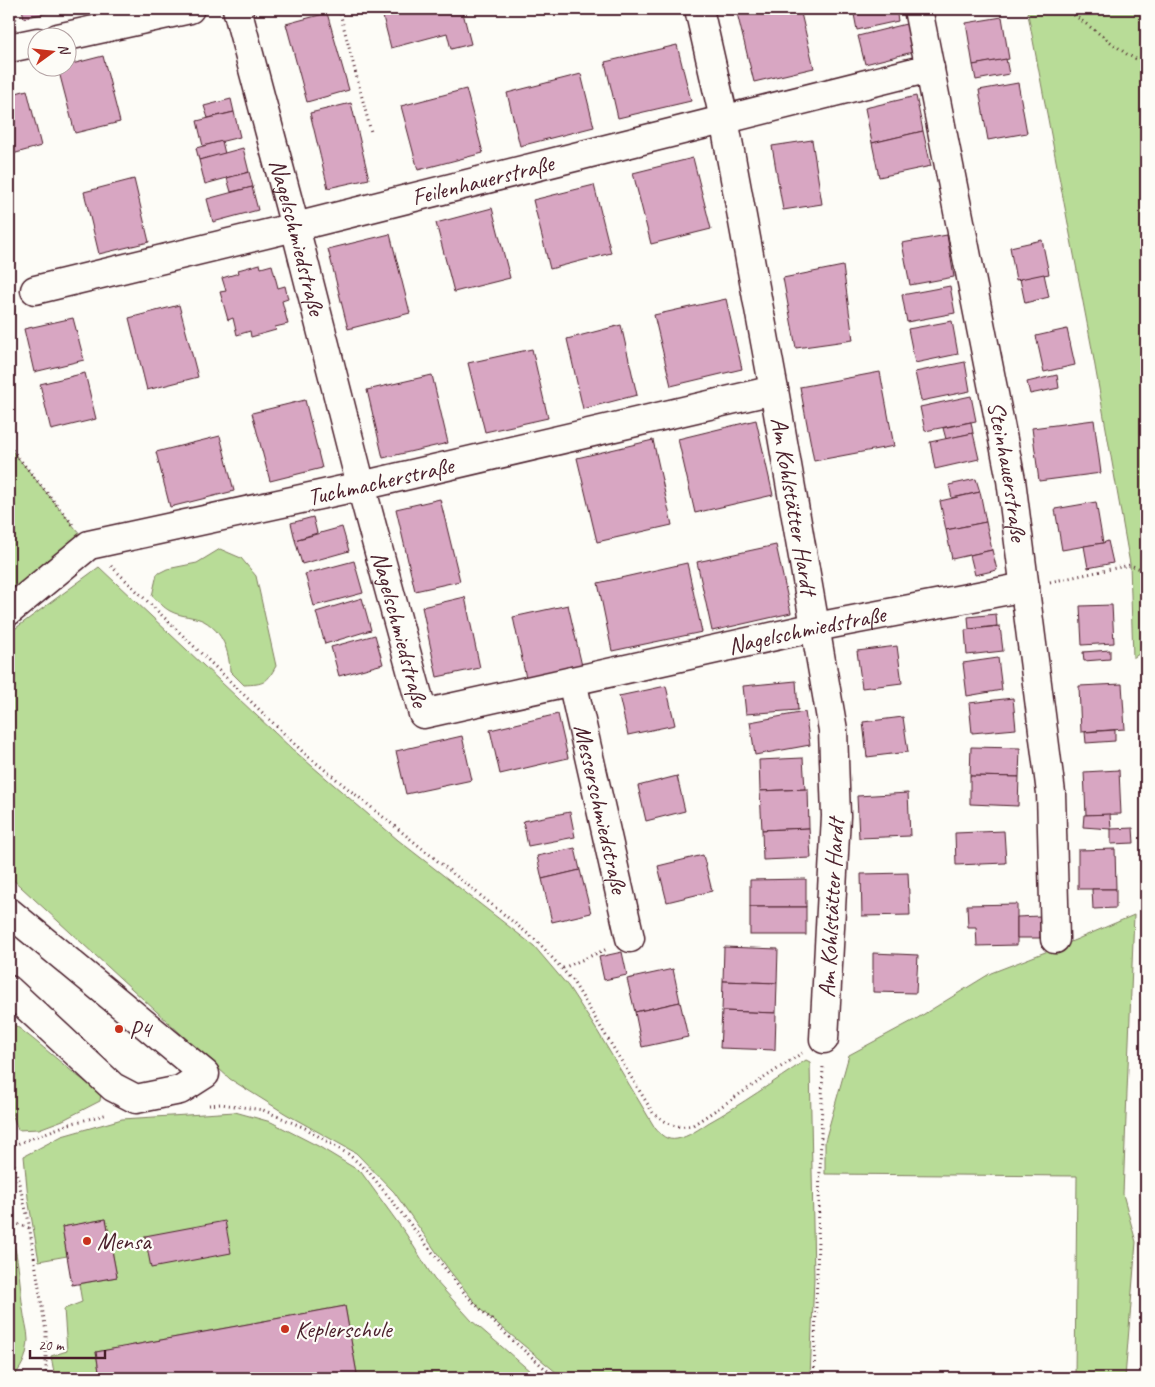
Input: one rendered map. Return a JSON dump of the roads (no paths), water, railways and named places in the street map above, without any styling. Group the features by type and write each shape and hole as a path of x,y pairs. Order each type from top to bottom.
{"street":[{"path":"78,34 190,9"},
{"name":"Nagelschmiedstraße","path":"237,9 296,228 361,486 423,714 816,627 1025,587"},
{"name":"Am Kohlstätter Hardt","path":"699,9 724,119 774,390 833,730 836,816 824,1039"},
{"name":"Steinhauerstraße","path":"918,9 1011,480 1050,793 1055,939"},
{"path":"9,48 28,44"},
{"name":"Feilenhauerstraße","path":"35,290 296,228 930,68"},
{"name":"Tuchmacherstraße","path":"9,611 89,545 361,486 774,390"},
{"name":"Messerschmiedstraße","path":"572,681 630,938"},
{"path":"9,912 205,1074 180,1090 136,1099 113,1087 9,990"}],"place":[{"name":"P4","path":"119,1029"},
{"name":"Mensa","path":"87,1241"},
{"name":"Keplerschule","path":"285,1329"}]}
